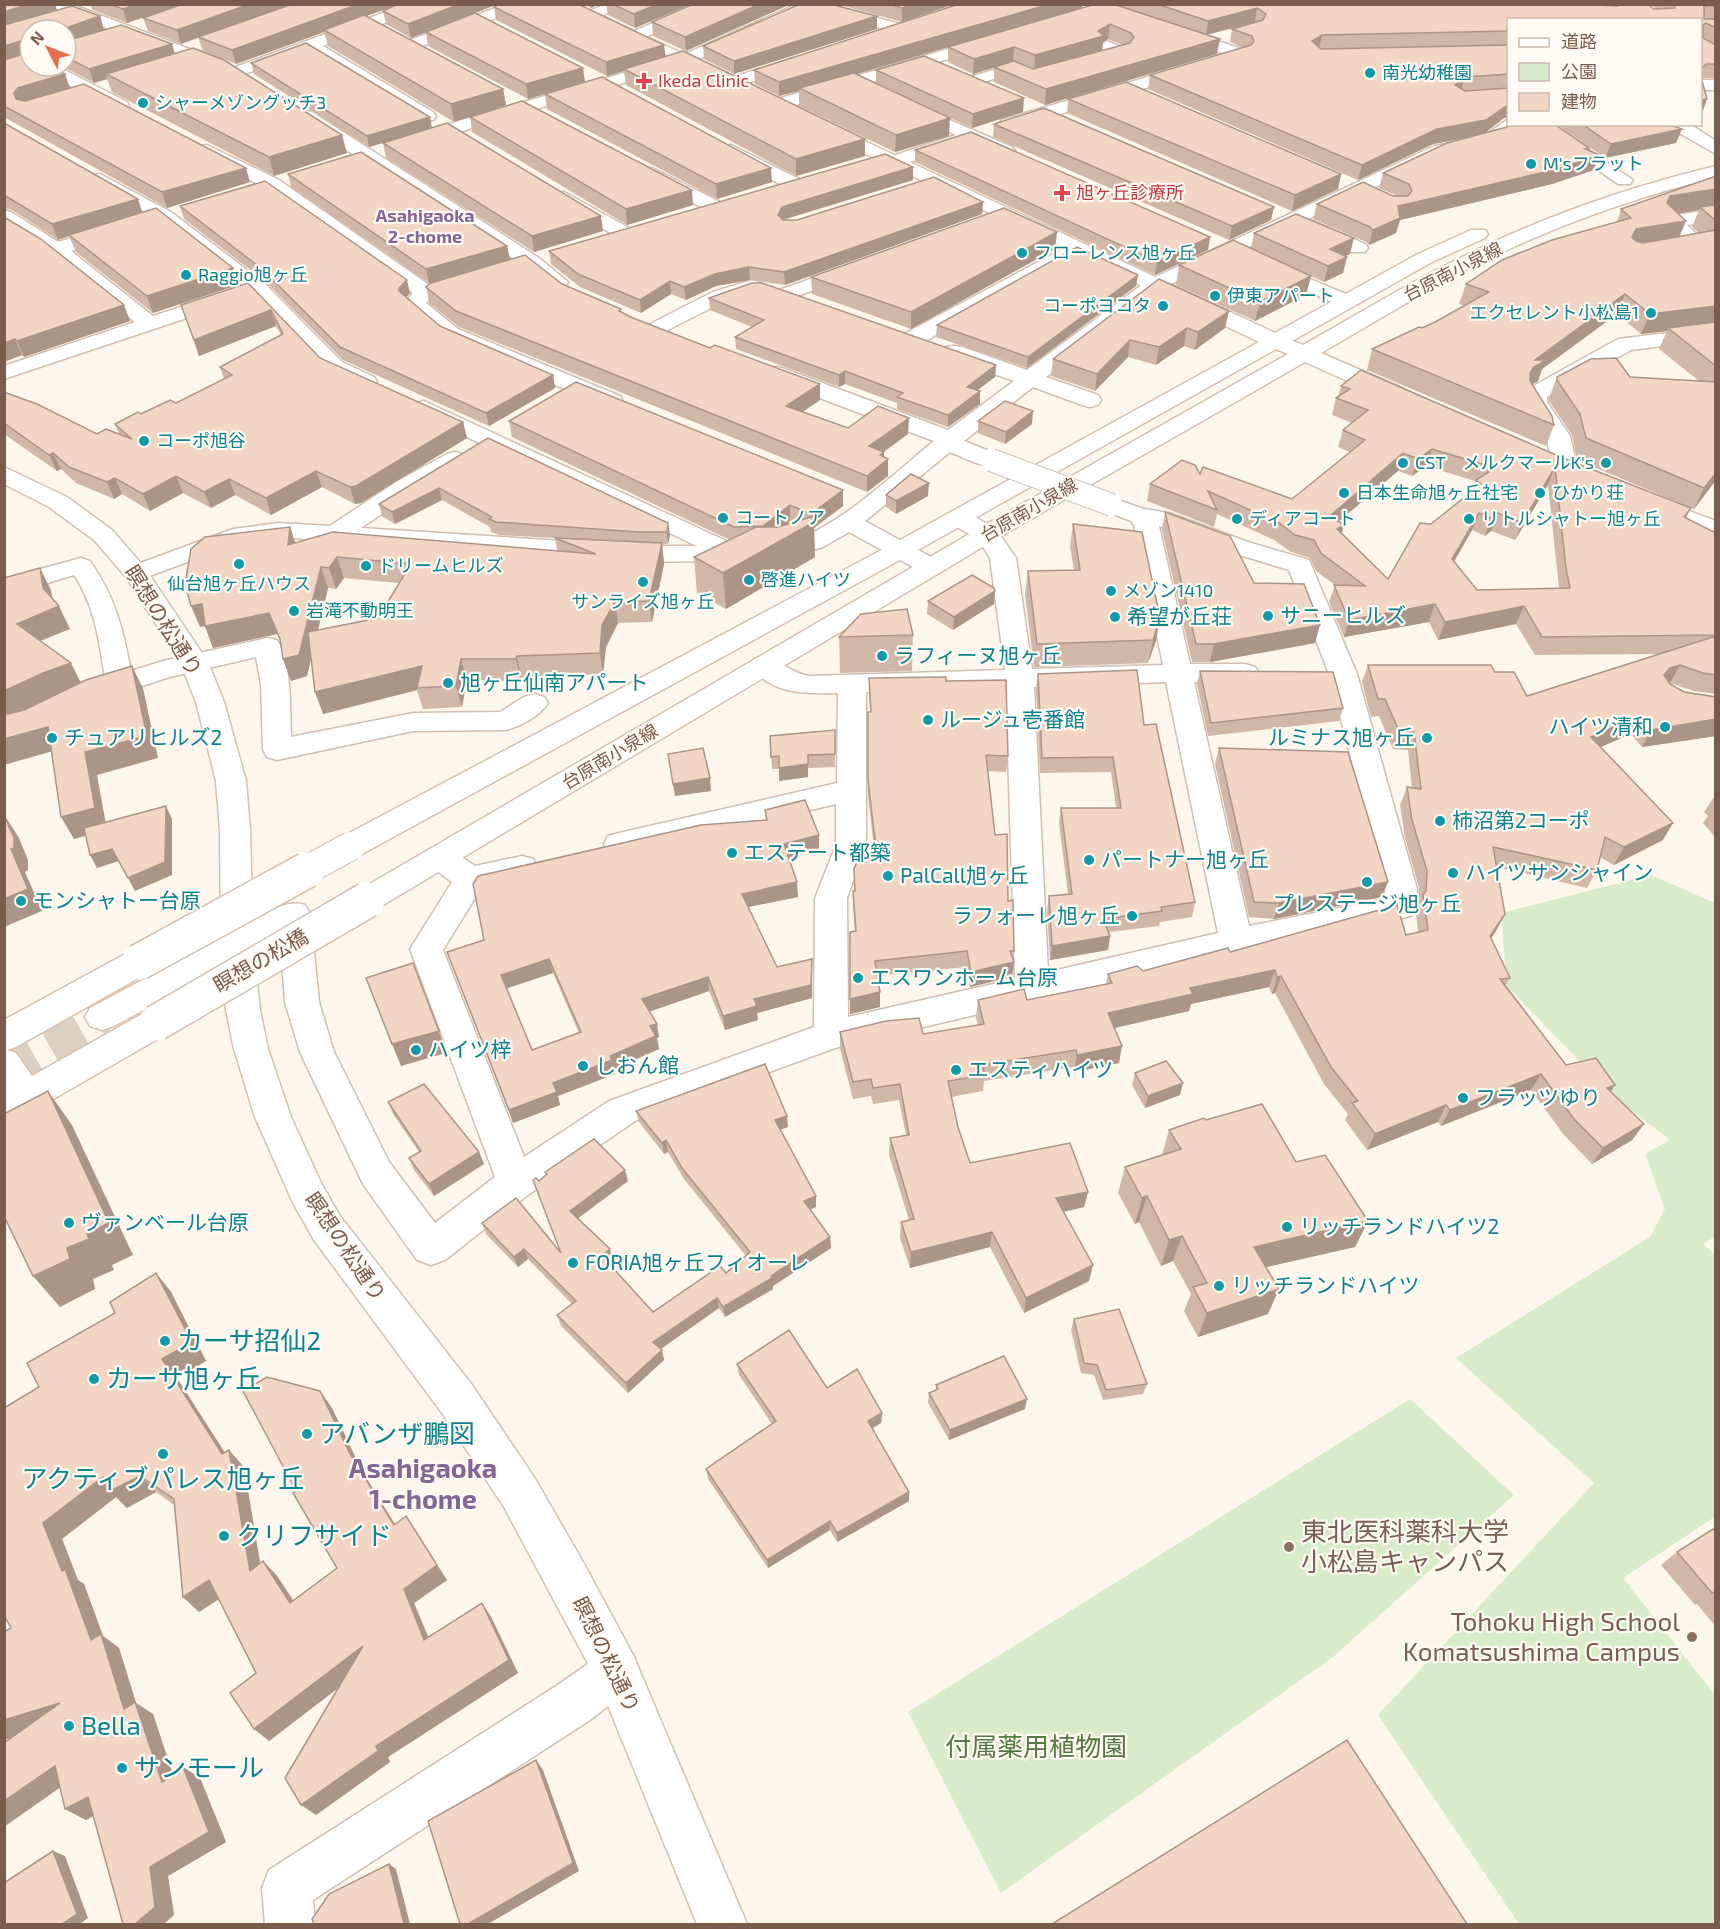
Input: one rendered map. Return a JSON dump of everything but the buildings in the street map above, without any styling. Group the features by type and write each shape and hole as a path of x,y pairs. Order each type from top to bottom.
{"street":[{"path":"76,12 101,4"},
{"path":"237,72 423,4"},
{"path":"400,40 479,20 521,4"},
{"path":"563,4 733,83 1004,215 1274,341 1411,401"},
{"path":"590,16 619,4"},
{"path":"633,37 712,4"},
{"path":"345,161 684,60 811,5 908,27 869,40"},
{"path":"864,164 891,159 1242,54 1209,41 1091,10"},
{"path":"56,11 76,12 129,31 237,72 256,84"},
{"path":"479,20 500,31"},
{"path":"108,37 152,23"},
{"path":"369,24 432,56"},
{"path":"1209,41 1231,35"},
{"path":"777,105 1003,38"},
{"path":"310,45 470,142"},
{"path":"1077,65 1122,52 1107,46"},
{"path":"733,83 812,58"},
{"path":"925,61 993,90"},
{"path":"972,81 1014,69 1033,77 1055,71"},
{"path":"584,72 625,93"},
{"path":"77,78 101,87 141,116"},
{"path":"855,82 876,92"},
{"path":"70,96 101,87"},
{"path":"1126,89 1148,98"},
{"path":"507,95 549,117"},
{"path":"897,101 1024,160"},
{"path":"1025,103 1067,121"},
{"path":"286,104 532,262 572,293"},
{"path":"136,573 233,536 278,530 640,554 779,552 814,542 849,522 859,500 949,440 1154,285 1440,150 1488,141 1509,126"},
{"path":"1542,126 1624,180"},
{"path":"1665,132 1684,128 1716,149"},
{"path":"191,142 272,184 426,292"},
{"path":"715,142 796,185"},
{"path":"1550,206 1624,180 1716,156"},
{"path":"642,168 715,207"},
{"path":"84,170 164,216 258,288 334,367 387,391"},
{"name":"台原南小泉線","path":"367,900 987,534 1457,267 1520,237 1646,191 1716,171"},
{"path":"251,190 293,177"},
{"path":"766,193 819,178"},
{"path":"1335,179 1377,197"},
{"path":"912,188 935,181"},
{"path":"552,191 624,233"},
{"path":"692,213 735,201"},
{"path":"56,249 186,209"},
{"path":"1272,209 1358,248"},
{"path":"982,223 1004,215"},
{"path":"1646,254 1698,245 1671,221 1716,215"},
{"path":"4,216 56,249 149,323"},
{"name":"台原南小泉線","path":"4,1037 351,846 959,518 1425,258 1495,226 1520,237"},
{"path":"604,240 647,227"},
{"path":"1206,240 1346,301"},
{"path":"914,338 1075,248"},
{"path":"511,268 552,255"},
{"path":"786,294 873,262"},
{"path":"489,274 426,292 414,303 452,333 568,393 632,409"},
{"path":"655,329 688,310 742,288 765,287 818,305"},
{"path":"4,373 258,288"},
{"path":"635,320 679,338"},
{"path":"892,331 1089,400"},
{"path":"1565,468 1558,436 1536,402 1536,394 1626,344 1716,333"},
{"path":"102,1017 294,913 302,1002 317,1052 376,1173 431,1248 516,1183 622,1112 831,1035 1236,941 1400,908 1401,889 1331,674 1300,566 1239,547 1160,518 1140,516 755,366"},
{"path":"408,401 502,433 720,548 740,554"},
{"path":"335,534 405,487 502,433"},
{"name":"瞑想の松通り","path":"4,474 58,502 95,529 136,573 194,662 213,711 231,781 236,829 237,944 243,1010 251,1049 273,1117 306,1192 327,1228 457,1399 519,1492 617,1671 722,1924"},
{"path":"1627,494 1716,530"},
{"path":"1140,516 1146,525 1236,941"},
{"path":"959,518 987,534 1004,558 1020,679 1032,987"},
{"path":"849,522 931,567"},
{"path":"4,588 81,566 92,581 106,610 109,687 194,662 267,646 275,684 277,750 413,722 506,721 534,704"},
{"path":"764,664 791,683 811,685 1178,673 1272,673"},
{"path":"831,1035 831,898 851,845 852,683"},
{"path":"597,849 851,790"},
{"path":"441,858 470,879"},
{"path":"516,1183 426,949 470,879 551,860"},
{"name":"瞑想の松橋","path":"16,1103 367,900"},
{"path":"4,1063 16,1103"},
{"path":"290,1924 287,1888 573,1703 617,1671"}],"green space":[{"path":"1651,875 1715,903 1716,1236 1703,1244 1716,1256 1716,1516 1623,1578 1715,1695 1715,1924 1519,1924 1378,1715 1594,1483 1456,1358 1650,1237 1665,1209 1645,1154 1670,1140 1615,1098 1507,986 1501,913"},
{"name":"付属薬用植物園","path":"1410,1399 1514,1495 1333,1657 1001,1893 908,1712"}],"tunnel":[{"path":"4,1073 102,1017"}],"place":[{"name":"南光幼稚園","path":"1370,73"},
{"name":"Ikeda Clinic","path":"644,81"},
{"name":"シャーメゾングッチ3","path":"143,103"},
{"name":"M'sフラット","path":"1531,164"},
{"name":"旭ヶ丘診療所","path":"1062,193"},
{"name":"フローレンス旭ヶ丘","path":"1022,253"},
{"name":"Raggio旭ヶ丘","path":"186,275"},
{"name":"伊東アパート","path":"1215,296"},
{"name":"コーポヨコタ","path":"1163,306"},
{"name":"エクセレント小松島1","path":"1651,313"},
{"name":"コーポ旭谷","path":"144,441"},
{"name":"CST","path":"1403,463"},
{"name":"メルクマールK's","path":"1606,463"},
{"name":"日本生命旭ヶ丘社宅","path":"1344,493"},
{"name":"ひかり荘","path":"1540,493"},
{"name":"コートノア","path":"723,518"},
{"name":"ディアコート","path":"1237,519"},
{"name":"リトルシャトー旭ヶ丘","path":"1469,519"},
{"name":"仙台旭ヶ丘ハウス","path":"239,564"},
{"name":"ドリームヒルズ","path":"366,566"},
{"name":"啓進ハイツ","path":"749,580"},
{"name":"サンライズ旭ヶ丘","path":"643,582"},
{"name":"メゾン1410","path":"1111,591"},
{"name":"岩滝不動明王","path":"294,611"},
{"name":"サニーヒルズ","path":"1268,616"},
{"name":"希望が丘荘","path":"1115,617"},
{"name":"ラフィーヌ旭ヶ丘","path":"882,656"},
{"name":"旭ヶ丘仙南アパート","path":"448,683"},
{"name":"ルージュ壱番館","path":"928,720"},
{"name":"ハイツ清和","path":"1665,727"},
{"name":"チュアリヒルズ2","path":"52,738"},
{"name":"ルミナス旭ヶ丘","path":"1427,738"},
{"name":"柿沼第2コーポ","path":"1440,821"},
{"name":"エステート都築","path":"732,853"},
{"name":"パートナー旭ヶ丘","path":"1089,860"},
{"name":"ハイツサンシャイン","path":"1453,873"},
{"name":"PalCall旭ヶ丘","path":"888,876"},
{"name":"プレステージ旭ヶ丘","path":"1367,882"},
{"name":"モンシャトー台原","path":"21,901"},
{"name":"ラフォーレ旭ヶ丘","path":"1132,916"},
{"name":"エスワンホーム台原","path":"858,978"},
{"name":"ハイツ梓","path":"416,1050"},
{"name":"しおん館","path":"583,1066"},
{"name":"エスティハイツ","path":"956,1070"},
{"name":"フラッツゆり","path":"1463,1098"},
{"name":"ヴァンベール台原","path":"69,1223"},
{"name":"リッチランドハイツ2","path":"1287,1227"},
{"name":"FORIA旭ヶ丘フィオーレ","path":"573,1263"},
{"name":"リッチランドハイツ","path":"1219,1286"},
{"name":"カーサ招仙2","path":"165,1341"},
{"name":"カーサ旭ヶ丘","path":"94,1379"},
{"name":"アバンザ鵬図","path":"307,1434"},
{"name":"アクティブパレス旭ヶ丘","path":"163,1454"},
{"name":"クリフサイド","path":"224,1536"},
{"name":"東北医科薬科大学 小松島キャンパス","path":"1289,1547"},
{"name":"Tohoku High School Komatsushima Campus","path":"1692,1637"},
{"name":"Bella","path":"69,1726"},
{"name":"サンモール","path":"122,1768"}],"district":[{"name":"Asahigaoka 2-chome","path":"425,226"},
{"name":"Asahigaoka 1-chome","path":"423,1484"}]}
